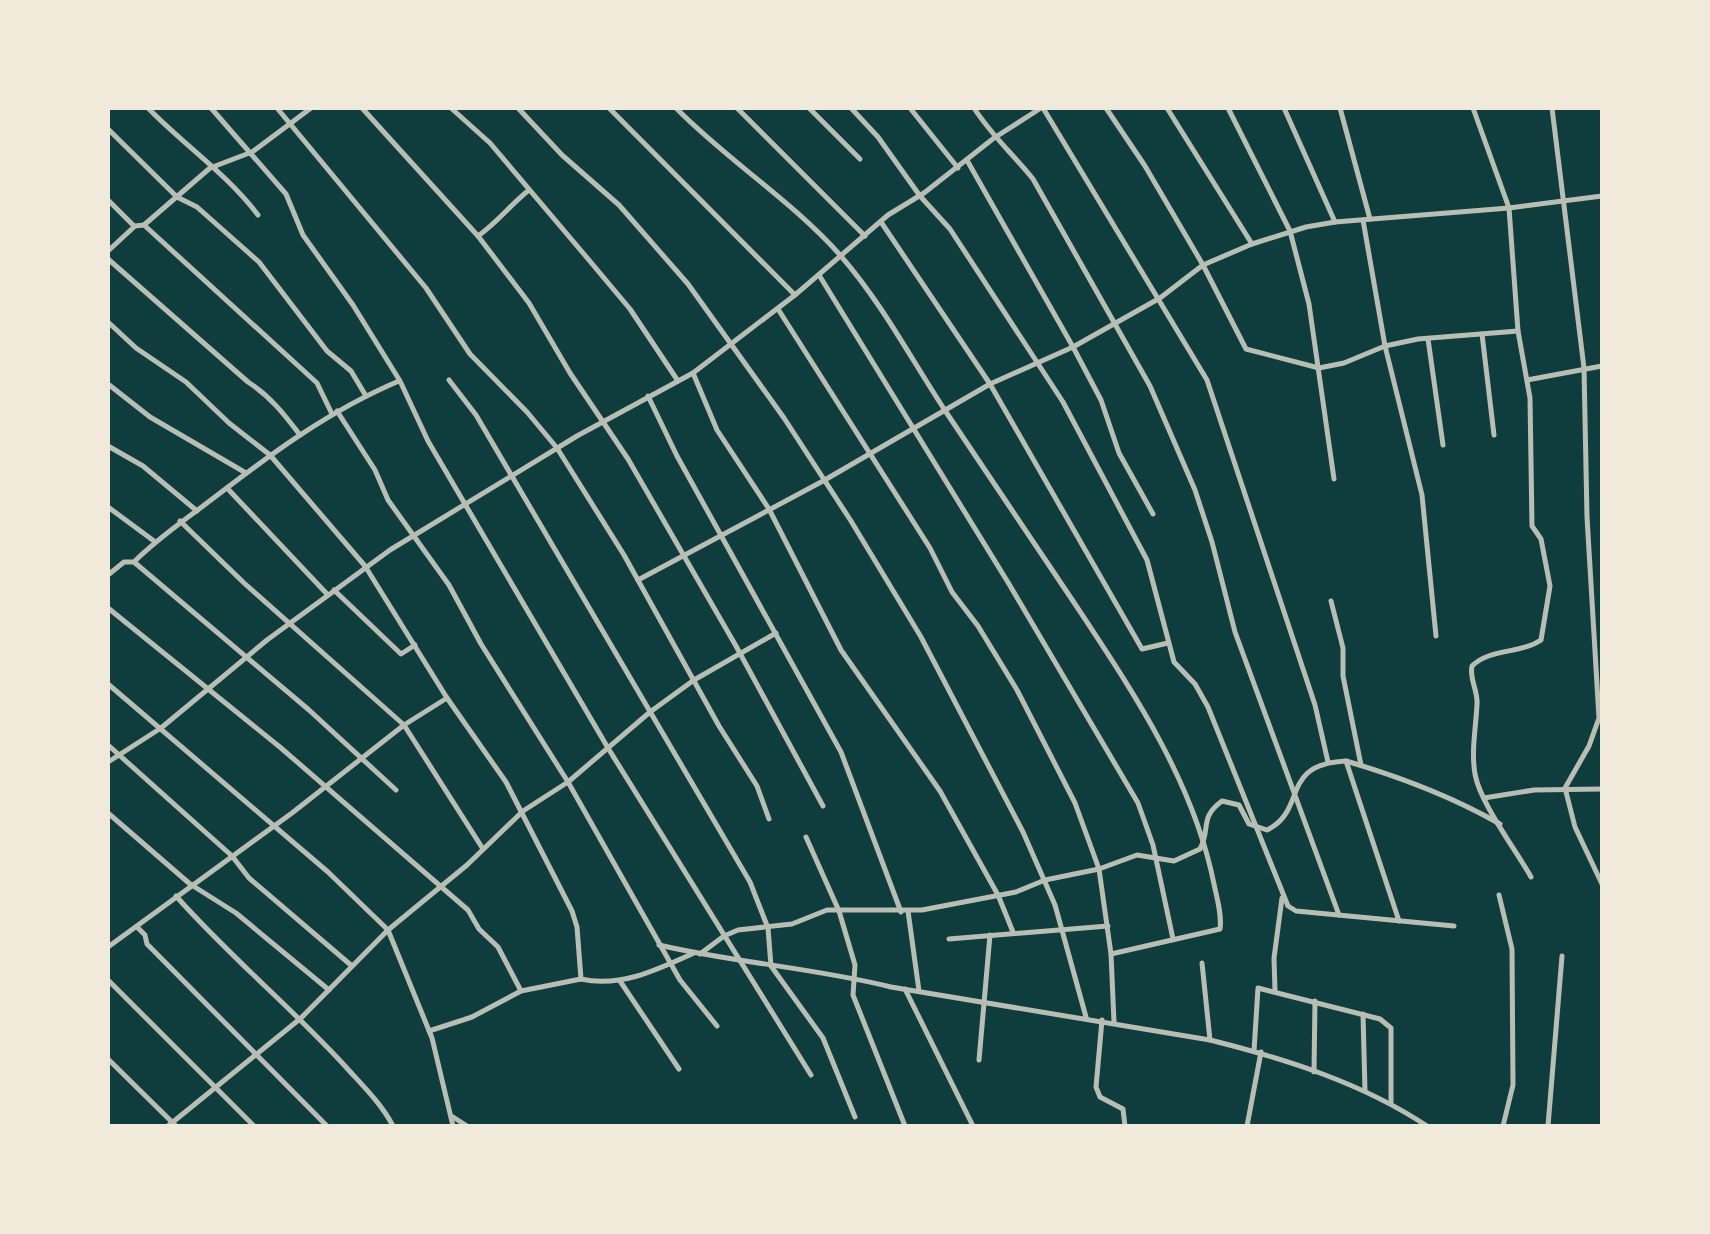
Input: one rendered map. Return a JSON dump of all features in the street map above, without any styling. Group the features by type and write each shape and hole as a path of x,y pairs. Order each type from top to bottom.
{"street":[{"path":"148,108 210,168 231,181 258,215"},
{"path":"211,108 286,194 302,235 400,381 428,441 608,748 810,1075"},
{"path":"277,108 426,288 470,354 557,448 757,786 769,819"},
{"path":"108,251 135,226 144,226 210,168 252,152 311,108"},
{"path":"362,108 478,236 529,303 628,459 823,806"},
{"path":"451,108 490,143 630,310 678,381"},
{"path":"518,108 562,156 619,205 688,284 784,418 922,637 1045,880 1086,1017"},
{"path":"609,108 795,296"},
{"path":"676,108 841,257 900,335 944,409 1140,704 1175,770 1204,842 1221,924 1215,931 1112,954"},
{"path":"737,108 865,236"},
{"path":"809,108 860,159"},
{"path":"851,108 950,228 1063,402 1136,536 1174,662 1195,684 1208,707 1282,895 1291,909 1454,926"},
{"path":"910,108 959,168"},
{"path":"974,108 994,138 1033,178 1150,386 1194,490 1235,632 1338,915"},
{"path":"108,762 160,728 207,687 366,566 557,448 693,373 795,296 881,222 968,162 994,138 1042,108 1207,380 1315,705 1328,762"},
{"path":"1106,108 1203,266 1241,345 1250,351 1319,368 1344,364 1385,346 1518,331"},
{"path":"1167,108 1252,244"},
{"path":"1228,108 1290,231 1309,304 1334,479"},
{"path":"1284,108 1336,222"},
{"path":"1340,108 1367,219 1385,346 1422,495 1436,636"},
{"path":"1473,108 1510,208 1518,331 1530,398 1532,526 1541,539 1550,586 1547,617 1538,643 1486,656 1472,666 1470,674 1478,698 1476,774 1484,798 1531,877"},
{"path":"1552,108 1584,368 1598,718 1589,746 1564,788 1575,828 1602,884"},
{"path":"108,129 177,197 198,207 259,262 327,352 351,371 366,396"},
{"path":"968,162 1102,400 1118,452 1152,514"},
{"path":"478,236 497,223 510,205 529,190"},
{"path":"638,580 823,481 990,384 1073,347 1160,298 1203,266 1252,244 1336,222 1602,196"},
{"path":"108,200 135,226"},
{"path":"881,222 990,384 1142,649 1168,642"},
{"path":"144,226 317,383 568,782 670,964 717,1026"},
{"path":"108,260 264,392 300,435"},
{"path":"819,275 1010,584 1138,803 1173,940"},
{"path":"778,309 930,548 952,592 1018,690 1075,803 1099,869 1112,954 1114,1022"},
{"path":"108,322 136,348 186,382 228,423 270,455 366,566 447,698 524,811 572,911 581,978"},
{"path":"1482,334 1494,435"},
{"path":"1428,339 1444,445"},
{"path":"1527,380 1602,366"},
{"path":"693,373 717,430 769,509 841,650 940,792 998,895 1013,932"},
{"path":"449,380 476,415 750,882 768,928 772,966 824,1038 855,1117"},
{"path":"134,562 155,541 270,455 334,412 400,381"},
{"path":"108,384 150,417 246,472"},
{"path":"648,396 677,456 841,752 904,912 919,991"},
{"path":"108,446 143,466 197,510"},
{"path":"227,488 331,592 401,654 415,645"},
{"path":"108,507 155,541"},
{"path":"180,522 404,725 484,849"},
{"path":"108,561 115,566"},
{"path":"108,575 115,566 134,562 247,656 396,790"},
{"path":"1331,601 1343,648 1343,676 1361,765"},
{"path":"108,608 207,687 468,910 498,947 521,991"},
{"path":"108,1059 172,1125 301,1018 388,930 524,811 568,782 694,680 776,633"},
{"path":"108,684 275,826 388,930 442,1069 453,1126"},
{"path":"108,947 275,826 404,725 447,698"},
{"path":"108,745 232,856 250,878 352,966"},
{"path":"1346,761 1398,921"},
{"path":"429,1030 472,1017 521,991 581,978 620,982 698,954 738,930 792,924 814,913 904,912 1016,892 1137,855 1185,858 1200,849 1205,820 1222,802 1239,805 1249,824 1268,830 1276,826 1291,805 1294,789 1307,773 1328,762 1346,761 1412,781 1501,824"},
{"path":"1484,798 1564,788 1602,789"},
{"path":"108,814 190,884 236,913 330,990"},
{"path":"806,838 839,911 855,965 853,996 905,1126"},
{"path":"1275,991 1274,958 1282,895"},
{"path":"1498,895 1512,950 1513,1085 1503,1126"},
{"path":"176,896 301,1018 378,1102 393,1126"},
{"path":"136,926 147,944 327,1126"},
{"path":"949,939 1108,926"},
{"path":"978,1060 990,935"},
{"path":"659,945 1210,1040 1258,1052 1364,1091 1428,1126"},
{"path":"1548,1126 1562,956"},
{"path":"1202,963 1210,1040"},
{"path":"108,980 254,1126"},
{"path":"620,982 679,1069"},
{"path":"1247,1126 1258,1052 1258,988 1385,1021 1391,1028 1390,1102"},
{"path":"906,989 973,1126"},
{"path":"1314,1001 1314,1072"},
{"path":"1363,1014 1364,1091"},
{"path":"1102,1020 1096,1086 1100,1096 1123,1110 1125,1126"},
{"path":"451,1116 467,1126"}]}
